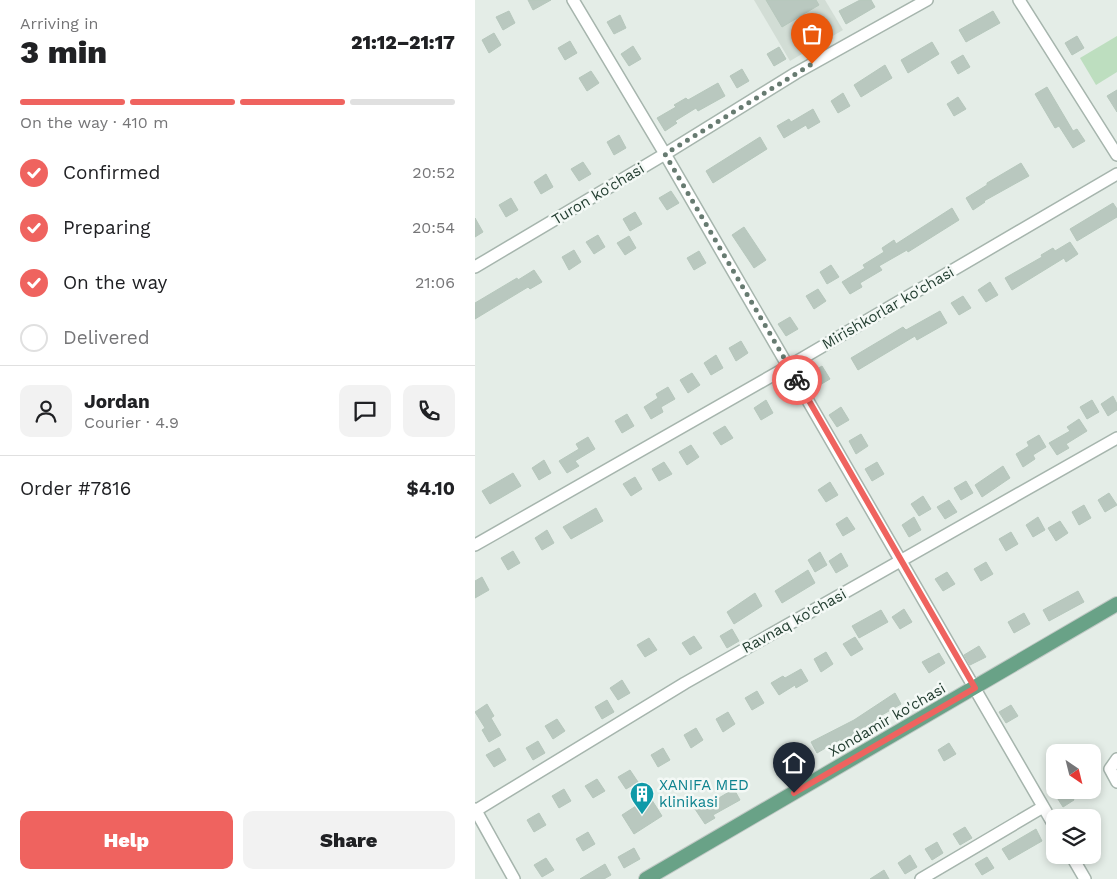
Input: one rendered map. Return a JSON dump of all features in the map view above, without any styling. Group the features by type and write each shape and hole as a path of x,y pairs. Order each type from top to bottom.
{"main road":[{"name":"Xondamir ko'chasi","path":"646,879 1117,604"}],"street":[{"path":"573,0 789,366 1046,812"},
{"name":"Turon ko'chasi","path":"475,268 796,73 927,0"},
{"path":"1019,0 1117,155"},
{"name":"Mirishkorlar ko'chasi","path":"475,545 789,366 1117,174"},
{"name":"Ravnaq ko'chasi","path":"475,810 685,683 1117,438"},
{"path":"1117,759 1110,769 1117,782"},
{"path":"921,879 1043,807"},
{"path":"475,810 514,879"},
{"path":"1076,864 1085,879"}],"shaded area":[{"path":"754,0 825,0 843,30 790,61"}],"green space":[{"path":"1117,36 1117,72 1096,85 1080,58"}],"building":[{"path":"528,0 551,0 533,10"},
{"path":"766,0 816,0 819,5 782,27"},
{"path":"860,0 871,0 875,7 846,24 839,11"},
{"path":"509,11 515,23 503,30 496,17"},
{"path":"993,11 1000,23 966,42 959,30"},
{"path":"620,15 626,28 614,34 607,22"},
{"path":"494,33 501,45 489,53 482,40"},
{"path":"1077,36 1084,48 1072,55 1065,43"},
{"path":"570,41 577,53 565,60 558,48"},
{"path":"932,42 939,54 908,73 901,60"},
{"path":"633,46 641,59 629,66 621,54"},
{"path":"779,47 786,59 774,66 767,54"},
{"path":"963,55 970,67 958,74 951,62"},
{"path":"885,65 892,78 861,97 854,85"},
{"path":"742,69 749,81 737,88 730,76"},
{"path":"591,71 599,83 587,91 579,78"},
{"path":"718,83 725,96 698,111 696,108 675,121 677,123 665,131 657,118 676,107 674,105 686,98 688,100"},
{"path":"1047,87 1073,131 1077,129 1085,141 1073,148 1059,126 1055,128 1035,94"},
{"path":"1117,90 1117,112 1107,96"},
{"path":"843,93 850,106 838,113 831,101"},
{"path":"958,97 966,109 954,116 947,104"},
{"path":"813,109 820,122 808,129 806,125 784,138 777,126 789,119 791,122"},
{"path":"619,135 626,148 614,155 607,142"},
{"path":"760,137 767,149 713,183 706,171"},
{"path":"583,162 591,174 579,181 571,169"},
{"path":"1021,163 1029,176 984,201 973,210 966,198"},
{"path":"546,174 553,187 541,194 534,182"},
{"path":"671,191 679,203 667,210 659,198"},
{"path":"511,198 518,210 506,217 499,205"},
{"path":"1113,203 1117,209 1117,217 1077,241 1070,229"},
{"path":"952,208 959,220 908,252 907,250 879,266 882,270 860,283 862,287 850,294 842,282 865,268 863,265 884,252 882,248 894,240 896,244"},
{"path":"635,212 642,224 630,231 623,219"},
{"path":"475,218 483,232 475,237"},
{"path":"744,227 766,260 754,268 732,235"},
{"path":"598,235 605,247 594,254 586,242"},
{"path":"629,236 636,248 625,255 617,243"},
{"path":"1070,242 1078,254 1066,262 1064,258 1012,290 1005,278 1042,257 1041,255 1053,248 1055,251"},
{"path":"574,250 581,262 569,270 562,257"},
{"path":"699,251 706,263 694,270 687,258"},
{"path":"831,265 839,277 827,284 820,272"},
{"path":"534,270 542,282 530,289 528,287 475,319 475,303"},
{"path":"990,282 998,295 986,302 978,290"},
{"path":"818,289 826,301 814,309 806,296"},
{"path":"963,296 971,308 959,315 951,303"},
{"path":"940,311 947,323 917,340 915,336 858,370 851,358 903,327 906,330"},
{"path":"790,317 798,329 786,336 778,324"},
{"path":"741,341 748,353 736,361 729,348"},
{"path":"716,355 723,368 711,375 704,363"},
{"path":"822,366 830,379 818,386 810,373"},
{"path":"692,373 700,385 688,393 680,380"},
{"path":"668,387 675,399 661,407 663,412 651,419 644,407 658,398 656,394"},
{"path":"1113,396 1117,404 1117,410 1108,416 1101,404"},
{"path":"766,400 773,413 761,420 754,408"},
{"path":"1092,400 1099,412 1087,419 1080,407"},
{"path":"841,407 849,420 837,427 829,415"},
{"path":"627,414 634,426 622,433 615,421"},
{"path":"1079,419 1087,431 1066,444 1069,448 1057,455 1049,443 1070,431 1067,427"},
{"path":"725,426 733,438 721,445 713,433"},
{"path":"861,434 868,446 856,454 849,441"},
{"path":"1039,435 1046,447 1033,455 1035,459 1023,467 1016,454 1029,446 1027,442"},
{"path":"588,437 595,449 575,461 579,466 567,473 559,461 579,449 576,444"},
{"path":"691,445 699,457 687,465 679,452"},
{"path":"544,460 551,473 539,480 532,468"},
{"path":"664,462 672,474 659,481 652,469"},
{"path":"877,462 884,474 872,481 865,469"},
{"path":"1003,466 1010,478 982,497 975,485"},
{"path":"513,473 521,486 490,504 482,491"},
{"path":"635,477 642,489 631,496 623,484"},
{"path":"966,481 973,493 961,500 954,488"},
{"path":"830,482 838,495 826,502 818,490"},
{"path":"1109,493 1117,505 1105,512 1098,500"},
{"path":"923,496 931,509 919,516 911,504"},
{"path":"949,500 957,512 945,519 937,507"},
{"path":"1084,505 1091,518 1079,525 1072,512"},
{"path":"596,508 603,521 571,539 563,527"},
{"path":"847,517 855,529 843,536 836,524"},
{"path":"914,517 921,530 909,537 902,525"},
{"path":"1038,517 1045,530 1033,537 1026,525"},
{"path":"1060,521 1068,533 1056,541 1048,528"},
{"path":"547,530 554,543 542,550 535,538"},
{"path":"1011,532 1018,544 1006,551 999,539"},
{"path":"513,551 520,563 508,570 501,558"},
{"path":"820,552 827,565 815,572 808,560"},
{"path":"841,553 848,566 836,573 829,561"},
{"path":"986,562 993,574 981,581 974,569"},
{"path":"808,570 815,583 782,603 775,591"},
{"path":"947,572 955,584 943,591 935,579"},
{"path":"482,577 489,590 475,598 475,581"},
{"path":"1078,591 1084,602 1049,621 1043,610"},
{"path":"755,593 762,606 734,624 727,612"},
{"path":"904,609 912,622 900,629 892,617"},
{"path":"881,610 888,622 859,638 852,626"},
{"path":"1024,613 1030,624 1014,633 1008,622"},
{"path":"732,629 739,641 727,648 720,636"},
{"path":"694,636 702,648 690,655 682,643"},
{"path":"855,637 863,649 851,656 843,644"},
{"path":"649,638 657,650 645,657 637,645"},
{"path":"979,646 986,657 970,665 964,655"},
{"path":"826,652 833,664 821,672 814,659"},
{"path":"939,653 945,663 929,673 922,662"},
{"path":"801,669 808,681 796,688 795,685 779,695 771,683"},
{"path":"622,680 630,693 618,700 610,688"},
{"path":"757,691 764,703 752,710 745,698"},
{"path":"895,693 901,704 875,719 858,732 841,741 841,739 817,753 811,742 854,720"},
{"path":"607,700 614,712 602,719 595,707"},
{"path":"487,704 494,716 491,718 501,735 489,742 482,730 485,728 475,712"},
{"path":"1011,705 1018,716 1006,723 999,712"},
{"path":"728,712 735,724 723,732 716,719"},
{"path":"557,719 565,731 553,739 545,726"},
{"path":"696,728 703,740 691,748 684,735"},
{"path":"538,741 545,753 533,760 526,748"},
{"path":"949,743 956,754 944,761 938,750"},
{"path":"499,748 506,760 494,767 486,755"},
{"path":"663,748 670,760 658,767 651,755"},
{"path":"630,770 638,782 626,789 618,777"},
{"path":"597,779 605,791 593,798 585,786"},
{"path":"564,789 571,801 559,808 552,796"},
{"path":"734,789 740,800 713,815 715,818 705,824 695,809 705,802 707,805"},
{"name":"XANIFA MED klinikasi","path":"650,797 662,816 634,834 622,815"},
{"path":"1058,799 1073,799 1074,800 1063,807"},
{"path":"539,813 546,825 534,832 527,820"},
{"path":"965,827 972,838 960,845 953,834"},
{"path":"1036,829 1042,841 1009,860 1002,849"},
{"path":"588,832 595,844 583,851 576,839"},
{"path":"937,842 943,853 932,860 925,849"},
{"path":"634,848 640,859 624,868 618,857"},
{"path":"910,855 917,867 905,874 898,863"},
{"path":"987,857 994,868 982,875 975,864"},
{"path":"546,858 554,870 542,877 534,865"},
{"path":"605,864 611,875 604,879 580,879"},
{"path":"884,870 889,879 870,879"}],"way so far":[{"path":"797,380 665,154 812,64"}],"place":[{"name":"XANIFA MED klinikasi","path":"642,815"}],"route":[{"path":"794,793 975,688 797,380"}]}
